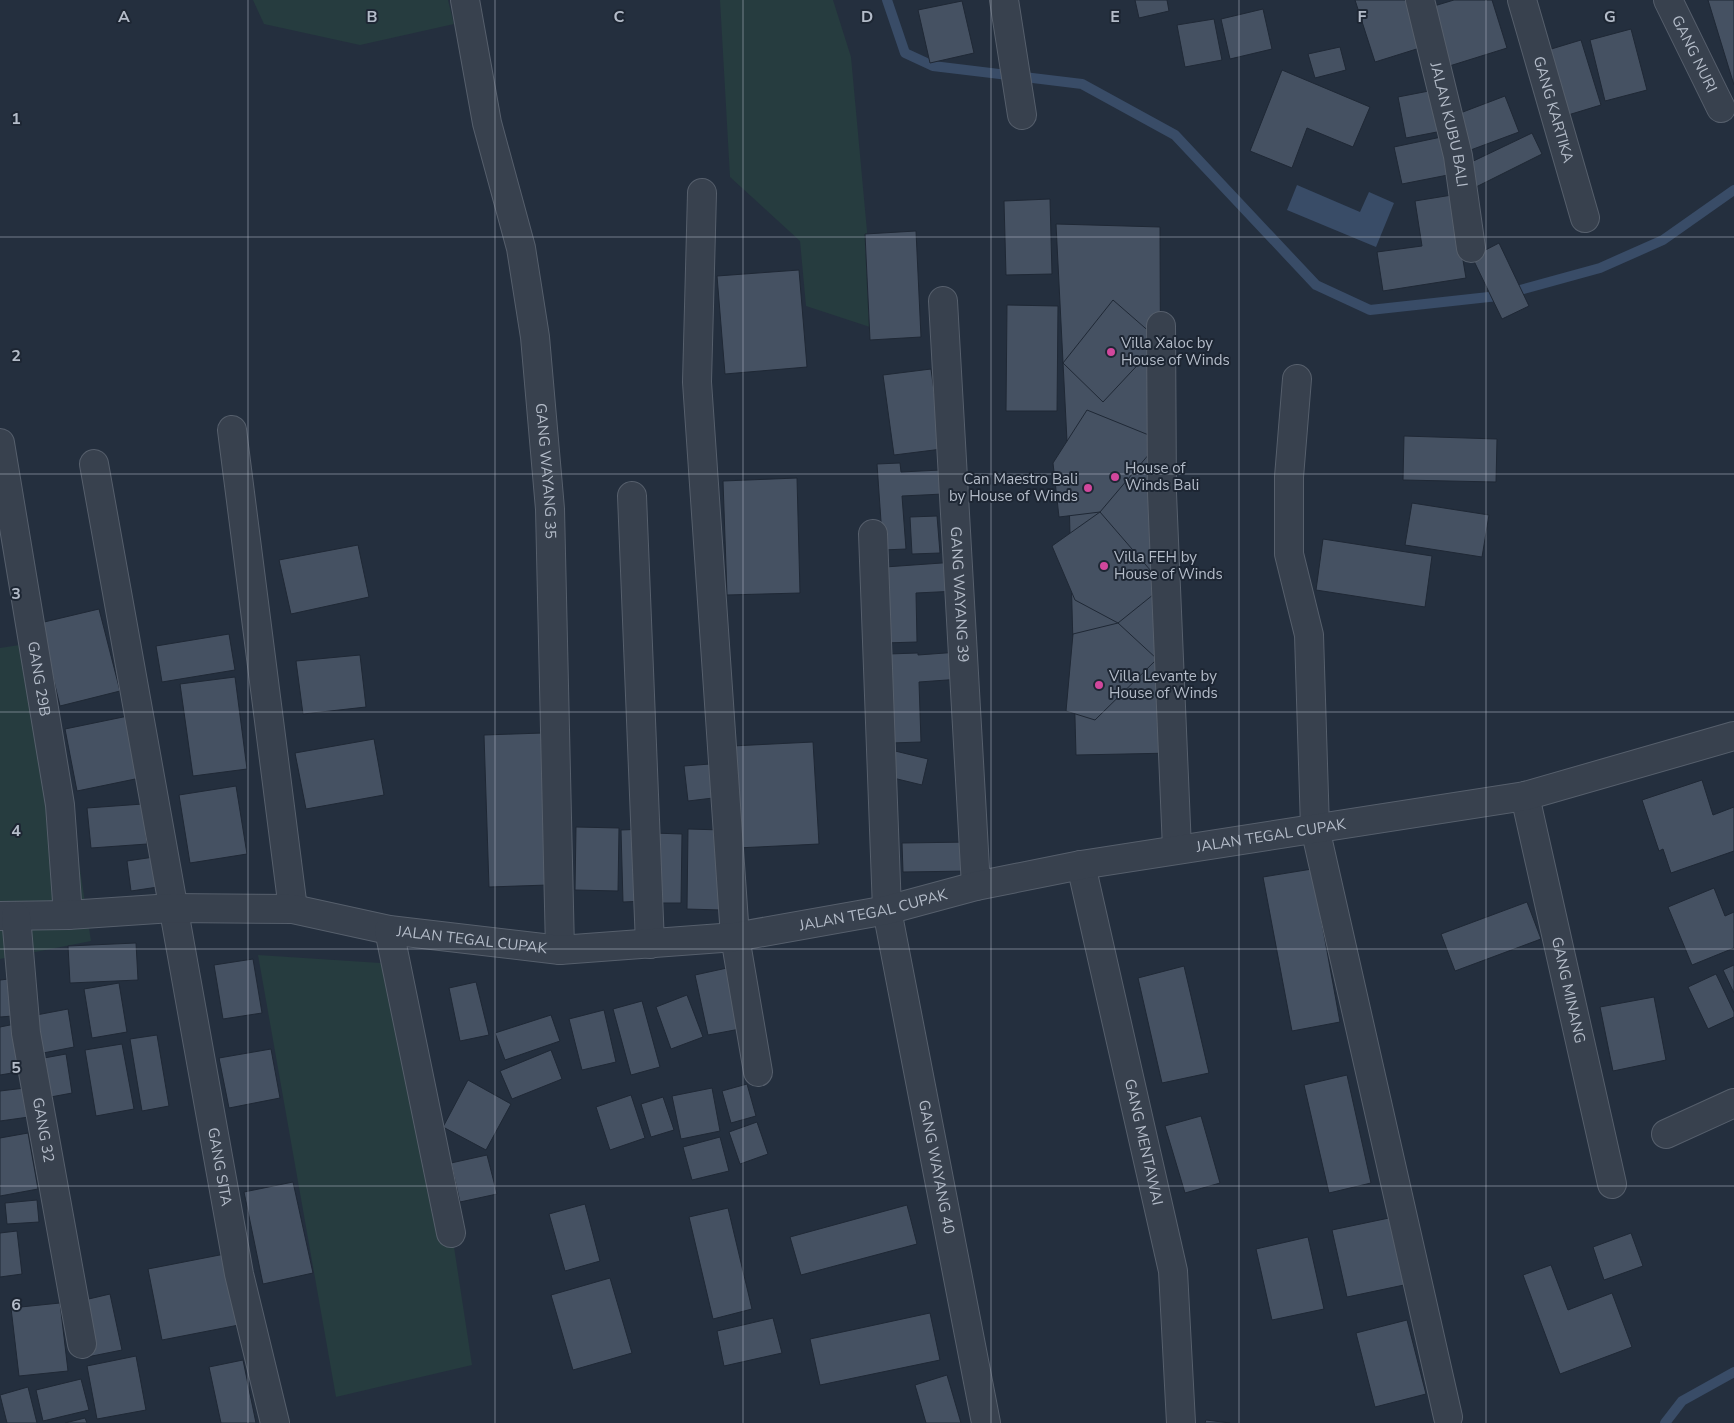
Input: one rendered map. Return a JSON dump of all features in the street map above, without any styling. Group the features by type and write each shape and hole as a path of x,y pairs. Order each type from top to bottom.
{"street":[{"name":"GANG WAYANG 35","path":"465,0 487,123 520,248 535,337 550,509 560,950"},
{"path":"1004,0 1022,115"},
{"name":"JALAN KUBU BALI","path":"1420,0 1458,156 1472,248"},
{"name":"GANG KARTIKA","path":"1522,0 1585,218"},
{"name":"GANG NURI","path":"1668,0 1721,108"},
{"path":"702,193 697,382 735,937 758,1072"},
{"name":"GANG WAYANG 39","path":"943,301 976,886"},
{"path":"1161,326 1162,493 1177,849"},
{"path":"1297,379 1289,477 1289,554 1310,635 1315,828 1448,1417"},
{"path":"232,430 293,909"},
{"name":"GANG 29B","path":"0,443 60,806 68,915"},
{"name":"GANG SITA","path":"94,464 239,1274 275,1423"},
{"path":"632,496 650,944"},
{"name":"GANG WAYANG 40","path":"873,534 887,910 986,1423"},
{"name":"JALAN TEGAL CUPAK","path":"8,916 68,915 172,908 293,909 389,930 560,950 735,937 887,910 976,886 1081,865 1525,796 1734,736"},
{"name":"GANG MINANG","path":"1525,796 1612,1184"},
{"name":"GANG MENTAWAI","path":"1081,865 1173,1271 1181,1423"},
{"name":"GANG 32","path":"8,916 26,1032 82,1344"},
{"path":"389,930 451,1233"},
{"path":"1666,1134 1734,1102"}],"green space":[{"path":"253,0 448,0 454,24 360,45 264,24"},
{"path":"720,0 833,0 851,57 876,329 806,306 800,241 730,177"},
{"path":"45,641 91,941 0,959 0,648"},
{"path":"258,955 411,965 472,1365 336,1397"}],"water":[{"path":"1297,185 1360,212 1369,192 1394,203 1376,247 1287,210"}],"building":[{"path":"1135,0 1167,0 1169,11 1139,18"},
{"path":"1355,0 1408,0 1423,47 1375,62"},
{"path":"1454,0 1492,0 1507,48 1443,68 1424,9"},
{"path":"1708,0 1734,0 1734,85"},
{"path":"962,1 974,53 930,63 918,10"},
{"path":"1263,9 1272,49 1230,59 1221,19"},
{"path":"1214,19 1222,60 1185,67 1177,25"},
{"path":"1631,29 1647,90 1605,101 1590,40"},
{"path":"1581,40 1601,105 1568,115 1548,50"},
{"path":"1340,47 1346,70 1315,78 1308,54"},
{"path":"1282,70 1370,107 1353,147 1307,128 1292,168 1250,151"},
{"path":"1434,90 1442,131 1406,138 1398,97"},
{"path":"1505,96 1519,132 1468,151 1455,115"},
{"path":"1532,133 1542,154 1474,188 1463,166"},
{"path":"1446,136 1453,174 1402,184 1394,147"},
{"path":"1452,195 1466,278 1383,291 1377,252 1422,246 1415,201"},
{"path":"1050,199 1052,274 1006,275 1004,201"},
{"name":"House of Winds Bali","path":"1056,224 1160,227 1161,492 1173,753 1076,755 1068,461"},
{"path":"916,231 921,337 870,340 865,234"},
{"path":"1499,243 1529,306 1502,319 1472,257"},
{"path":"799,270 807,367 725,374 717,276"},
{"name":"Villa Xaloc by House of Winds","path":"1113,300 1160,341 1103,402 1063,363"},
{"path":"1007,305 1058,306 1057,411 1006,411"},
{"path":"931,369 942,449 894,455 883,375"},
{"name":"Can Maestro Bali by House of Winds","path":"1087,410 1161,440 1100,512 1059,517 1053,463"},
{"path":"1404,436 1497,439 1496,482 1403,480"},
{"path":"900,463 901,472 941,470 943,494 902,496 906,549 883,550 877,464"},
{"path":"797,478 800,593 727,595 723,481"},
{"path":"1412,503 1489,515 1482,557 1405,545"},
{"name":"Villa FEH by House of Winds","path":"1100,512 1164,586 1118,623 1075,600 1052,546"},
{"path":"937,516 940,553 912,554 910,517"},
{"path":"1323,539 1432,556 1425,607 1316,590"},
{"path":"358,545 369,597 291,614 279,560"},
{"path":"956,562 958,591 916,593 917,642 884,643 885,567"},
{"path":"99,609 120,691 60,706 40,623"},
{"name":"Villa Levante by House of Winds","path":"1118,623 1157,659 1095,720 1066,711 1073,634"},
{"path":"229,634 235,670 162,682 156,646"},
{"path":"959,652 961,679 919,682 921,742 891,743 888,654 918,653 918,655"},
{"path":"360,655 366,707 303,714 296,661"},
{"path":"235,677 247,769 193,776 180,684"},
{"path":"128,716 140,778 77,791 65,729"},
{"path":"543,733 548,885 489,887 484,735"},
{"path":"374,739 384,795 306,809 295,753"},
{"path":"813,742 819,844 737,848 732,746"},
{"path":"891,750 928,759 922,785 885,776"},
{"path":"710,764 713,798 688,801 684,766"},
{"path":"1702,780 1713,815 1734,807 1734,851 1671,873 1663,849 1659,851 1642,800"},
{"path":"236,786 247,854 190,863 179,795"},
{"path":"143,804 147,844 91,848 87,808"},
{"path":"576,827 619,828 618,891 575,890"},
{"path":"645,829 647,901 623,902 621,830"},
{"path":"688,829 722,830 721,910 687,909"},
{"path":"653,833 682,834 681,903 652,903"},
{"path":"971,842 971,871 903,872 902,843"},
{"path":"154,857 158,887 131,891 127,861"},
{"path":"1312,869 1340,1022 1292,1031 1263,877"},
{"path":"1714,888 1725,916 1734,912 1734,948 1692,965 1668,907"},
{"path":"1527,902 1541,939 1455,971 1441,934"},
{"path":"136,943 138,980 70,983 68,946"},
{"path":"253,959 262,1013 223,1019 214,965"},
{"path":"1734,965 1734,993 1723,970"},
{"path":"1184,966 1209,1073 1162,1083 1138,978"},
{"path":"727,968 740,1029 708,1035 695,975"},
{"path":"1716,974 1734,1012 1734,1017 1708,1029 1688,987"},
{"path":"9,979 13,1016 0,1017 0,980"},
{"path":"476,982 489,1035 460,1041 449,988"},
{"path":"119,983 127,1032 92,1038 84,989"},
{"path":"687,995 703,1037 671,1049 656,1007"},
{"path":"1654,997 1666,1060 1613,1071 1600,1007"},
{"path":"642,1001 660,1067 631,1075 613,1009"},
{"path":"68,1009 74,1047 38,1054 31,1016"},
{"path":"604,1010 616,1062 582,1070 569,1019"},
{"path":"551,1015 560,1041 505,1060 495,1033"},
{"path":"15,1024 24,1071 0,1075 0,1027"},
{"path":"157,1035 169,1106 142,1111 130,1039"},
{"path":"122,1044 134,1109 96,1116 85,1050"},
{"path":"271,1049 280,1098 229,1108 219,1058"},
{"path":"551,1050 562,1079 512,1099 500,1071"},
{"path":"66,1054 72,1093 40,1099 33,1060"},
{"path":"1347,1075 1371,1183 1329,1193 1304,1085"},
{"path":"468,1080 511,1104 486,1150 443,1127"},
{"path":"747,1084 756,1116 731,1123 722,1091"},
{"path":"25,1088 29,1117 0,1121 0,1091"},
{"path":"712,1088 720,1131 681,1139 672,1096"},
{"path":"631,1095 645,1138 610,1150 596,1107"},
{"path":"663,1097 674,1130 651,1137 641,1104"},
{"path":"1201,1116 1220,1183 1185,1193 1165,1126"},
{"path":"757,1122 768,1154 740,1164 729,1132"},
{"path":"28,1133 38,1189 0,1196 0,1138"},
{"path":"720,1137 729,1171 692,1180 683,1147"},
{"path":"487,1155 497,1194 460,1202 451,1163"},
{"path":"293,1182 313,1273 263,1284 244,1192"},
{"path":"37,1200 39,1222 7,1224 5,1203"},
{"path":"585,1204 600,1261 565,1271 549,1214"},
{"path":"907,1205 917,1244 801,1275 790,1237"},
{"path":"728,1208 752,1309 713,1319 689,1217"},
{"path":"1389,1218 1404,1285 1347,1297 1332,1230"},
{"path":"17,1231 22,1274 0,1277 0,1233"},
{"path":"1631,1233 1643,1266 1604,1280 1593,1247"},
{"path":"1308,1237 1324,1309 1272,1320 1256,1249"},
{"path":"230,1253 244,1324 162,1340 148,1269"},
{"path":"1551,1265 1568,1310 1612,1293 1632,1347 1560,1374 1523,1275"},
{"path":"610,1278 632,1353 573,1370 551,1295"},
{"path":"110,1294 122,1350 87,1357 76,1302"},
{"path":"60,1303 68,1371 19,1376 11,1308"},
{"path":"930,1313 940,1360 820,1385 810,1339"},
{"path":"773,1318 782,1353 724,1366 717,1331"},
{"path":"1407,1320 1426,1394 1375,1407 1356,1333"},
{"path":"136,1356 146,1410 97,1419 87,1366"},
{"path":"243,1360 256,1423 221,1423 209,1367"},
{"path":"947,1375 961,1423 926,1423 915,1385"},
{"path":"81,1379 89,1410 43,1421 36,1390"},
{"path":"28,1387 37,1423 7,1423 0,1395"},
{"path":"85,1418 87,1423 65,1423"},
{"path":"1206,1420 1230,1423 1205,1423"}],"waterway":[{"path":"887,0 905,53 933,66 1082,84 1175,135 1316,285 1370,310 1498,296 1600,268 1663,240 1734,190"},
{"path":"1665,1423 1682,1401 1734,1372"}],"place":[{"name":"Villa Xaloc by House of Winds","path":"1111,352"},
{"name":"House of Winds Bali","path":"1115,477"},
{"name":"Can Maestro Bali by House of Winds","path":"1088,488"},
{"name":"Villa FEH by House of Winds","path":"1104,566"},
{"name":"Villa Levante by House of Winds","path":"1099,685"}]}
